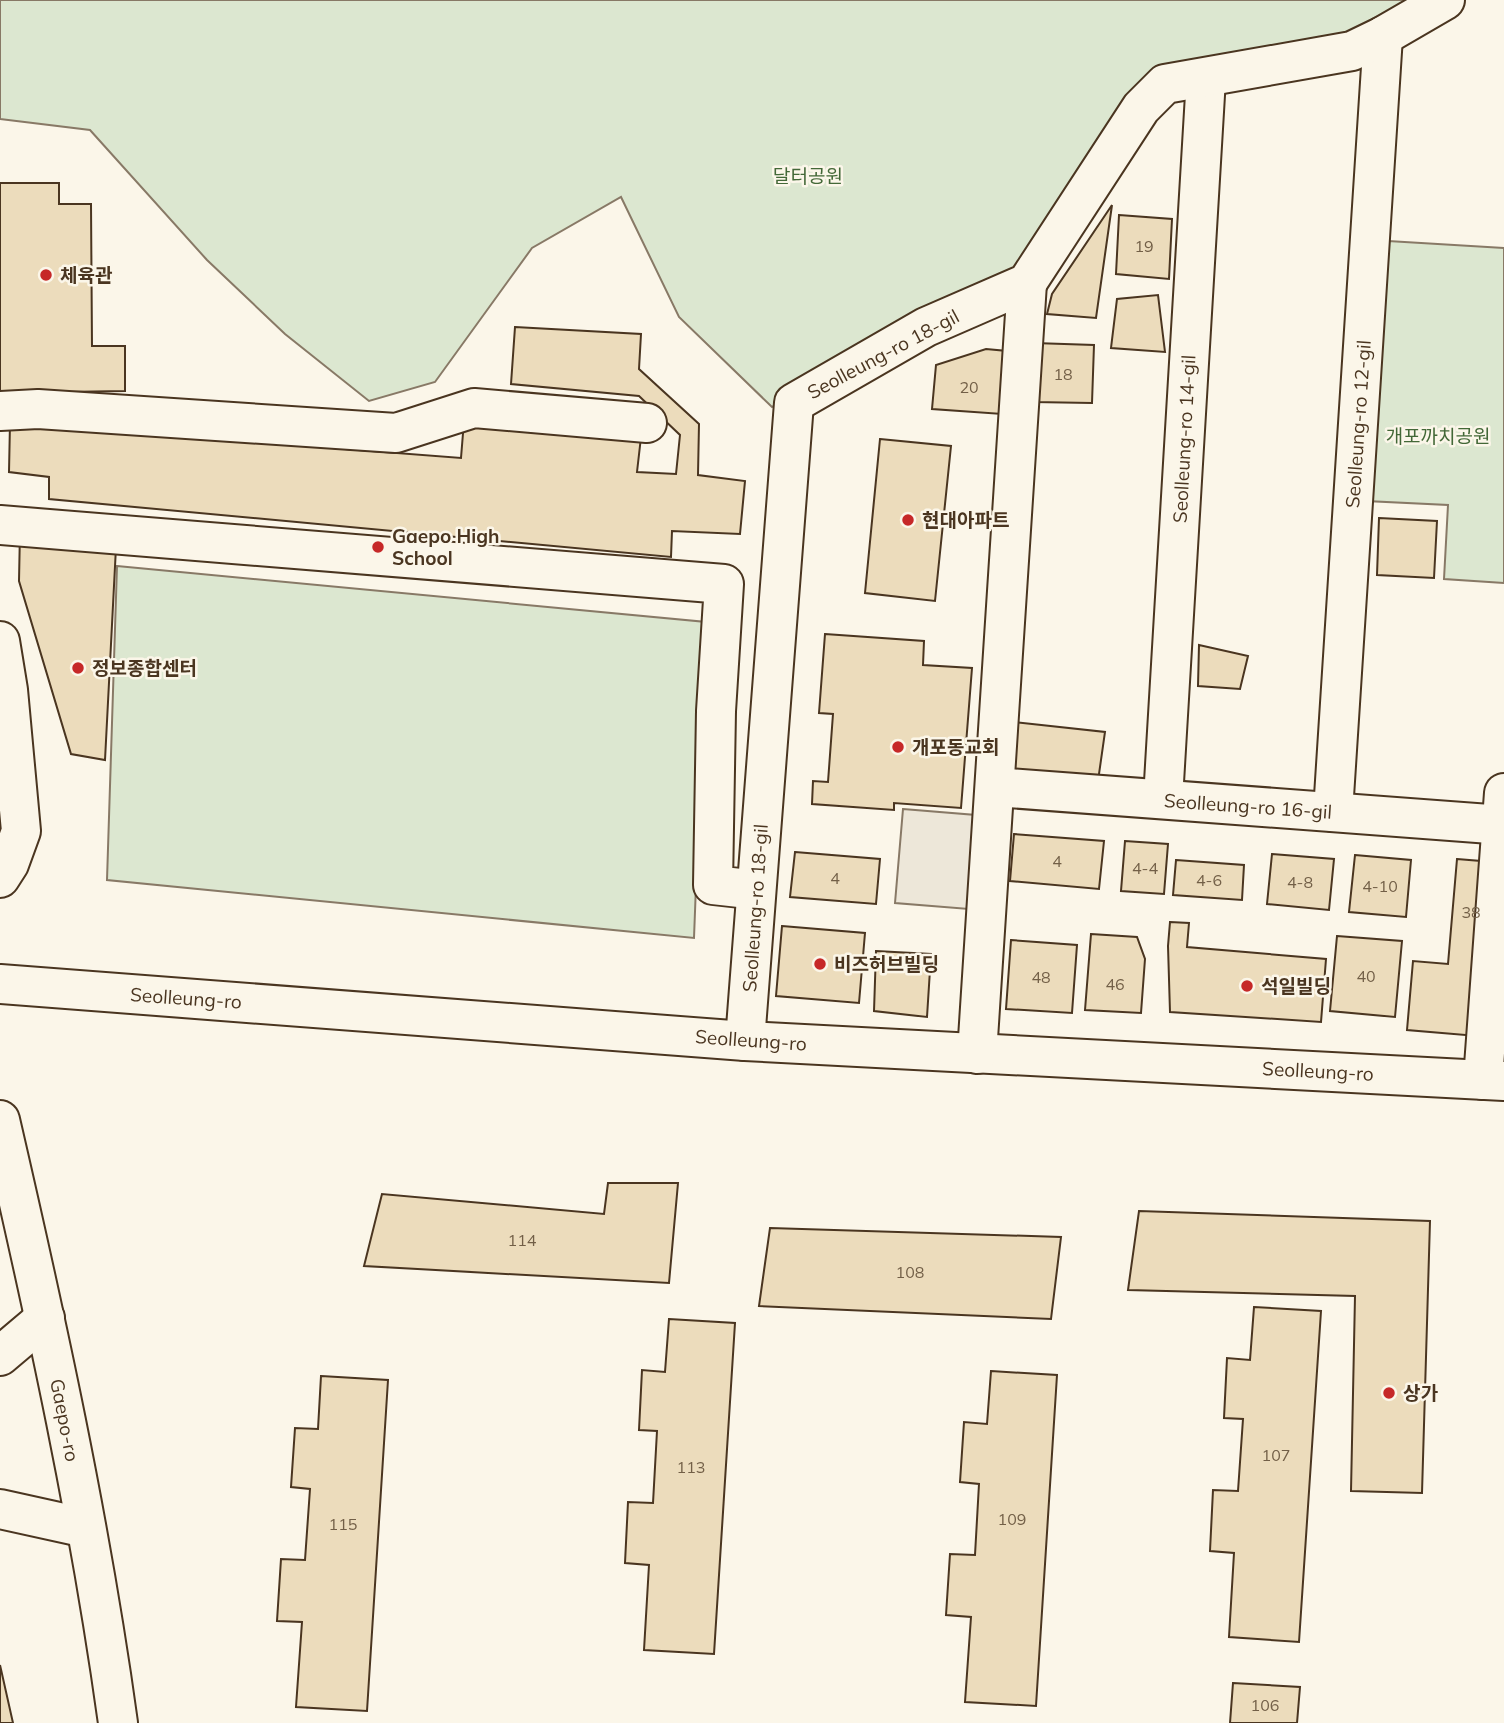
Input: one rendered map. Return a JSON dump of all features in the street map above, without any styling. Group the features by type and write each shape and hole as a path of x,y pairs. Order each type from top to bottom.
{"street":[{"path":"977,1055 984,801 1000,701 1027,283 1141,108 1166,84 1352,51 1445,0"},
{"name":"Seolleung-ro 12-gil","path":"1333,812 1383,36"},
{"name":"Seolleung-ro 14-gil","path":"1163,799 1206,78"},
{"name":"Seolleung-ro 18-gil","path":"745,1041 794,403 926,327 1027,283"},
{"path":"0,411 38,409 396,433 474,408 648,423"},
{"path":"0,525 724,584 716,711 713,885 740,888"},
{"path":"0,641 8,690 20,831 9,864 0,878"},
{"name":"Seolleung-ro 16-gil","path":"984,801 1163,799 1333,812 1503,814"},
{"path":"1493,1080 1503,814"},
{"name":"Seolleung-ro","path":"0,984 745,1041 1493,1080"},
{"name":"Gaepo-ro","path":"0,1120 46,1318 86,1528 118,1723"},
{"path":"0,1356 46,1318"},
{"path":"0,1509 86,1528"}],"green space":[{"name":"달터공원","path":"0,0 1420,0 1366,30 1172,70 1021,274 893,330 772,407 679,317 621,197 532,248 435,382 369,401 285,334 207,260 90,130 0,119"},
{"name":"개포까치공원","path":"1388,241 1504,248 1504,583 1444,579 1448,505 1366,501"},
{"path":"117,566 706,622 694,938 107,880"}],"shaded area":[{"path":"903,809 988,816 981,910 895,903"}],"building":[{"name":"체육관","path":"0,183 59,183 59,204 91,204 92,346 125,346 125,391 0,393"},
{"path":"1112,205 1096,318 1047,314 1052,294"},
{"path":"1119,215 1172,219 1169,279 1116,274"},
{"path":"1158,295 1165,352 1111,348 1117,299"},
{"path":"515,327 641,334 639,369 699,424 698,475 745,481 740,534 672,531 671,557 49,499 49,477 9,472 10,423 461,458 464,421 641,437 637,472 676,474 680,435 639,396 511,384"},
{"path":"1034,343 1094,345 1092,403 1033,402"},
{"path":"986,349 1007,351 1002,414 932,409 936,365"},
{"name":"현대아파트","path":"880,439 951,446 935,601 865,593"},
{"path":"1379,518 1437,521 1434,578 1377,575"},
{"name":"정보종합센터","path":"20,531 116,547 105,760 71,754 19,581"},
{"name":"개포동교회","path":"825,634 924,641 923,665 972,668 961,808 894,803 894,810 812,804 813,781 828,782 833,714 819,713"},
{"path":"1199,645 1248,656 1240,689 1198,686"},
{"path":"1004,721 1105,732 1098,781 1002,771"},
{"path":"1014,834 1104,841 1099,889 1010,881"},
{"path":"1125,841 1168,844 1164,894 1121,891"},
{"path":"795,852 880,859 876,904 790,897"},
{"path":"1272,854 1334,859 1329,910 1267,904"},
{"path":"1355,855 1411,860 1406,917 1349,912"},
{"path":"1457,859 1493,862 1477,1036 1407,1030 1413,961 1448,964"},
{"path":"1176,860 1244,865 1242,900 1173,895"},
{"name":"석일빌딩","path":"1170,922 1189,923 1187,947 1326,959 1321,1022 1170,1012"},
{"name":"비즈허브빌딩","path":"782,926 865,933 859,1003 776,996"},
{"path":"1091,934 1137,937 1145,959 1141,1013 1085,1010"},
{"path":"1337,936 1402,941 1395,1017 1330,1011"},
{"path":"1011,940 1077,945 1072,1013 1006,1009"},
{"path":"876,951 931,954 927,1017 874,1011"},
{"path":"608,1183 678,1183 669,1283 364,1266 382,1194 604,1214"},
{"name":"상가","path":"1139,1211 1430,1221 1422,1493 1351,1491 1355,1296 1128,1290"},
{"path":"770,1228 1061,1237 1051,1319 759,1306"},
{"path":"1254,1307 1321,1311 1299,1642 1229,1637 1234,1553 1210,1551 1213,1490 1238,1491 1243,1419 1224,1418 1227,1358 1250,1360"},
{"path":"669,1319 735,1323 714,1654 644,1650 649,1565 625,1563 628,1502 653,1503 657,1431 639,1430 642,1370 665,1372"},
{"path":"991,1371 1057,1375 1036,1706 965,1702 971,1617 946,1615 950,1554 975,1555 979,1484 960,1482 964,1422 987,1424"},
{"path":"321,1376 388,1380 367,1711 296,1707 302,1622 277,1621 281,1559 305,1560 310,1489 291,1487 295,1428 318,1429"},
{"path":"0,1665 13,1723 0,1723"},
{"path":"1233,1683 1300,1687 1297,1723 1230,1723"}],"place":[{"name":"체육관","path":"46,275"},
{"name":"현대아파트","path":"908,520"},
{"name":"Gaepo High School","path":"378,547"},
{"name":"정보종합센터","path":"78,668"},
{"name":"개포동교회","path":"898,747"},
{"name":"비즈허브빌딩","path":"820,964"},
{"name":"석일빌딩","path":"1247,986"},
{"name":"상가","path":"1389,1393"}]}
